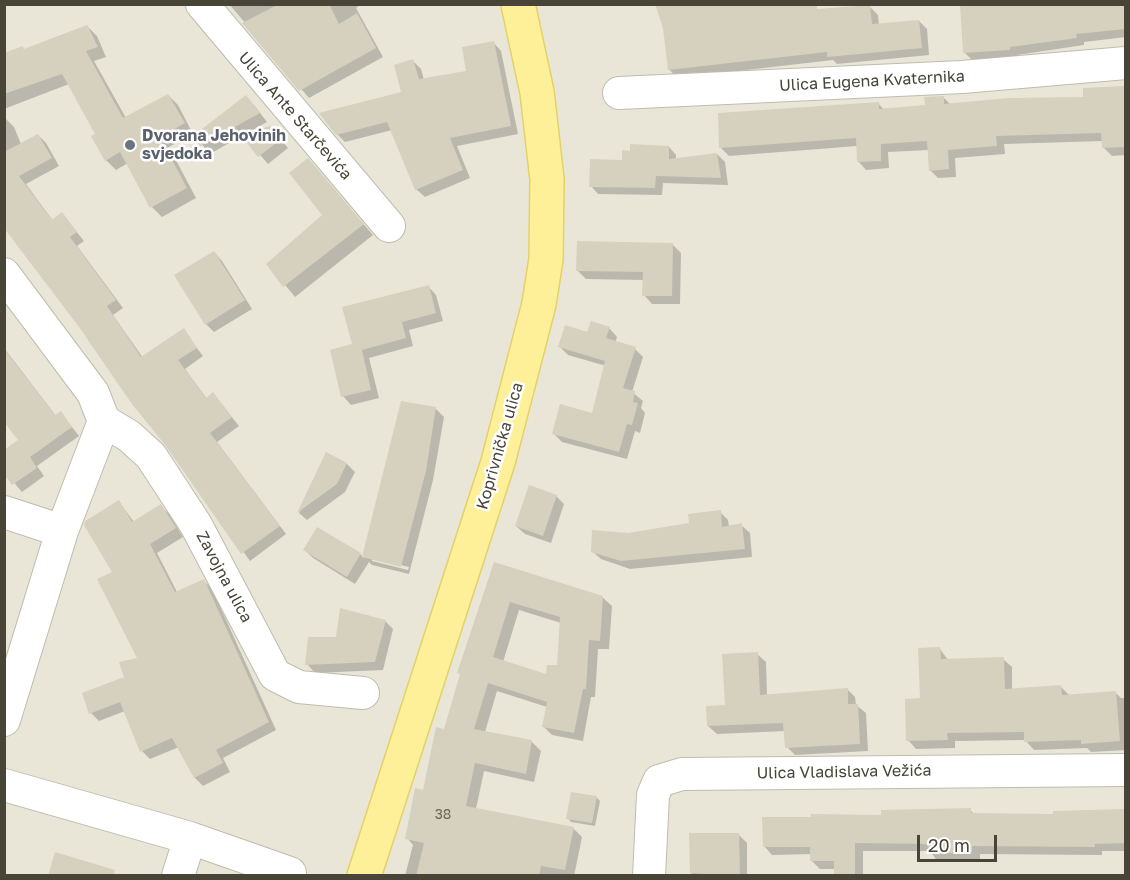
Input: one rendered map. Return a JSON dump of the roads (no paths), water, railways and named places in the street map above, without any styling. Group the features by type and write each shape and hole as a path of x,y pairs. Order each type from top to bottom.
{"main road":[{"name":"Koprivnička ulica","path":"364,876 498,462 538,304 546,259 547,179 537,92 518,4"}],"street":[{"name":"Ulica Ante Starčevića","path":"202,4 389,226"},
{"name":"Ulica Eugena Kvaternika","path":"619,93 962,77 1125,63"},
{"path":"4,274 93,393 104,421 62,531 4,720"},
{"name":"Zavojna ulica","path":"104,421 129,436 151,456 196,525 275,675 299,687 363,693"},
{"path":"4,512 62,531"},
{"name":"Ulica Vladislava Vežića","path":"650,876 653,795 659,780 682,774 1125,770"},
{"path":"4,785 190,838 290,873"},
{"path":"178,876 190,838"}],"place":[{"name":"Dvorana Jehovinih svjedoka","path":"130,145"}]}
